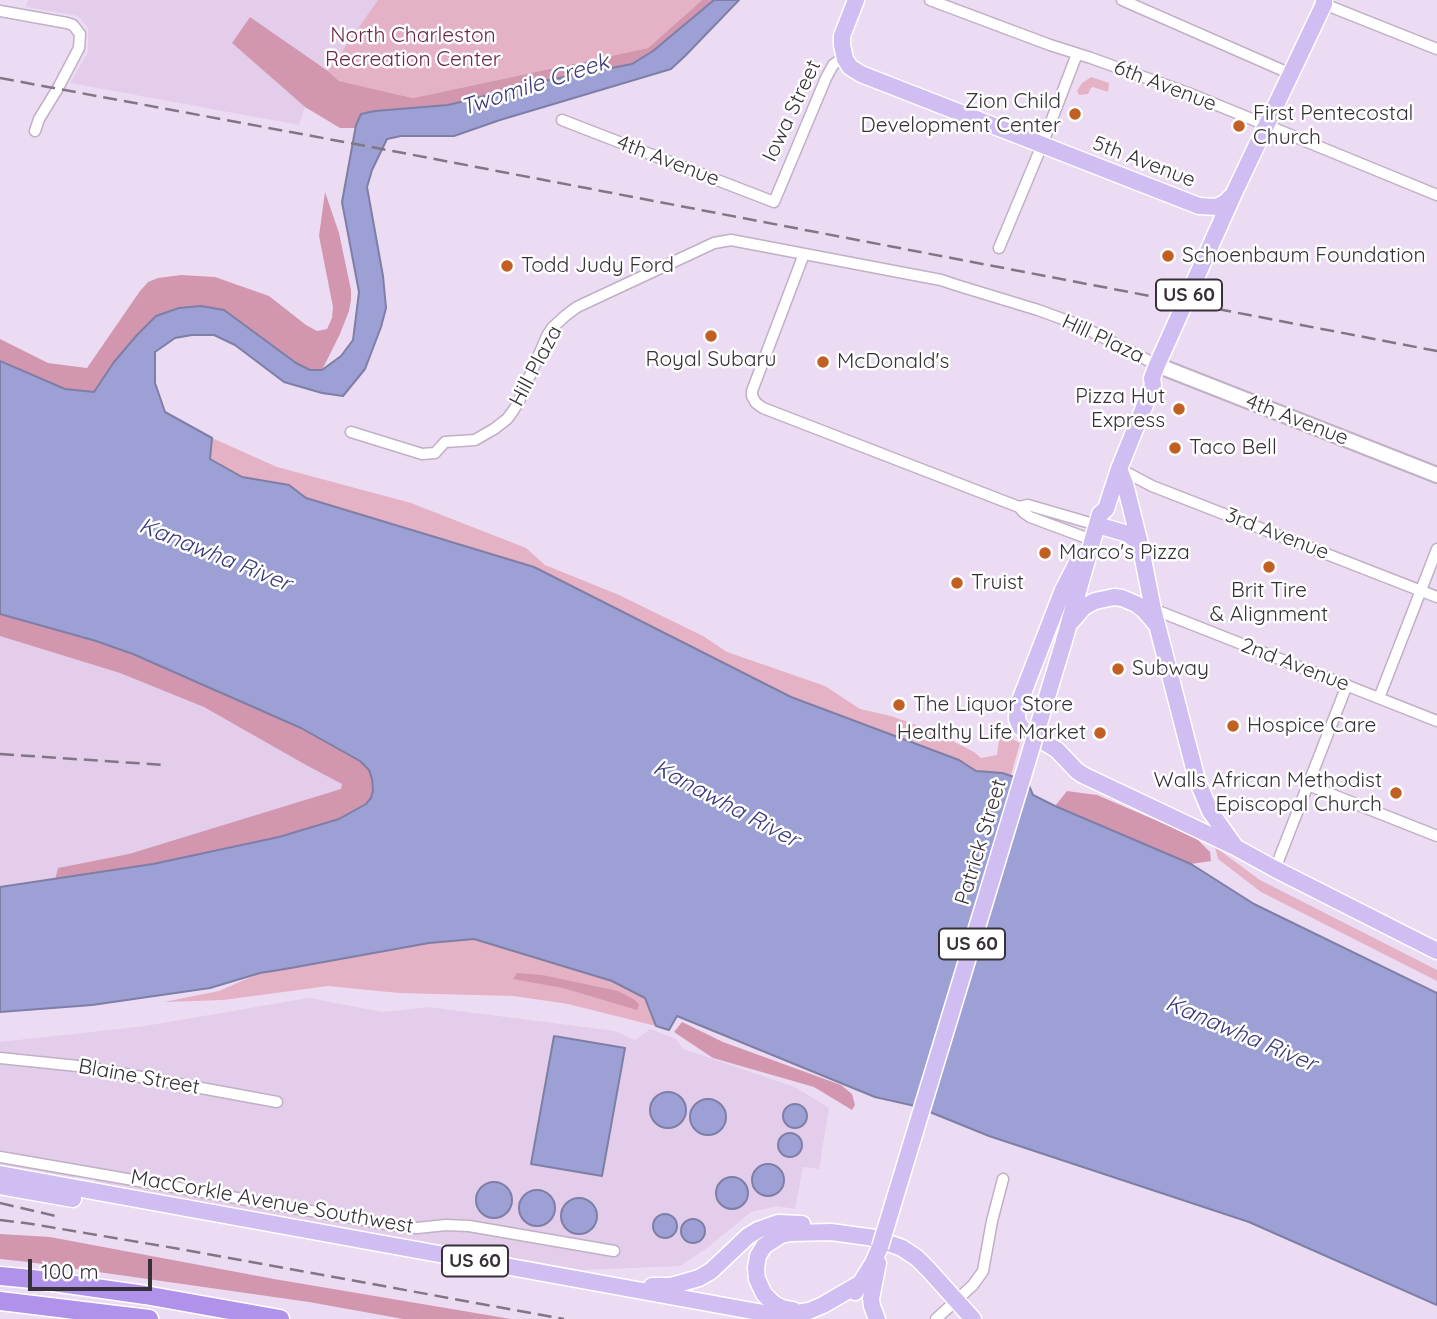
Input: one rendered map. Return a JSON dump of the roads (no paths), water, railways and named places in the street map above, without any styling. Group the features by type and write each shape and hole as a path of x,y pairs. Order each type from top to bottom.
{"highway":[{"path":"0,1276 145,1295 280,1319"},
{"path":"0,1301 149,1319"}],"main road":[{"name":"Iowa Street","path":"845,59 842,36 856,0"},
{"name":"Patrick Street","path":"812,1315 829,1313 853,1297 866,1282 880,1247 1069,624 1108,474 1146,382 1154,371 1325,1"},
{"name":"5th Avenue","path":"845,59 850,67 862,74 1199,206"},
{"path":"1199,206 1217,207 1226,202 1235,191"},
{"path":"1199,206 1209,216 1215,237"},
{"name":"Patrick Street","path":"1094,529 1105,509 1153,384 1154,371"},
{"path":"1119,469 1125,484 1153,610 1197,780 1214,817 1235,847"},
{"path":"1140,544 1128,534 1094,529 1063,590 1021,698 1017,710 1018,725 1024,732 1057,750 1083,775 1193,826 1437,950"},
{"path":"1069,624 1084,607 1095,601 1114,597 1136,604 1158,627"},
{"path":"1193,826 1204,829 1209,827 1214,817"},
{"name":"MacCorkle Avenue Southwest","path":"0,1174 769,1314 812,1315"},
{"name":"MacCorkle Avenue Southwest","path":"0,1186 736,1319"},
{"path":"598,1284 659,1286 687,1283 711,1270 758,1230 778,1223 802,1224 831,1232 875,1238 902,1248 917,1258 973,1319"},
{"path":"812,1315 782,1308 764,1294 757,1279 758,1256 764,1246 781,1235 831,1232"},
{"path":"866,1282 877,1319"}],"street":[{"name":"6th Avenue","path":"930,0 1167,85 1437,195"},
{"path":"1122,0 1291,74"},
{"path":"1325,1 1437,49"},
{"path":"0,10 67,23 80,34 79,48 35,131"},
{"path":"999,248 1077,54"},
{"name":"Iowa Street","path":"774,202 826,78 833,65 845,59"},
{"name":"4th Avenue","path":"562,120 774,202"},
{"name":"Hill Plaza","path":"351,432 422,454 435,453 445,442 475,440 507,419 519,401 547,336 557,323 577,307 714,243 731,240 941,281 1038,310 1090,330 1154,371"},
{"path":"804,254 752,391 756,403 1019,507 1030,517 1072,532 1094,529"},
{"name":"4th Avenue","path":"1154,371 1437,475"},
{"name":"3rd Avenue","path":"1119,469 1152,486 1437,597"},
{"path":"1019,507 1028,505 1094,529"},
{"path":"1380,698 1437,549"},
{"name":"2nd Avenue","path":"1153,610 1437,721"},
{"path":"1275,869 1347,685"},
{"path":"1308,785 1437,836"},
{"name":"Blaine Street","path":"0,1058 87,1068 277,1101"},
{"path":"0,1157 398,1226 468,1226 614,1251"},
{"path":"936,1319 973,1285 983,1270 1003,1178"}],"water":[{"path":"714,0 739,0 671,69 454,136 401,136 387,139 367,187 386,308 365,369 343,396 284,382 235,345 214,335 192,335 175,338 155,352 155,383 165,412 212,438 210,459 242,477 289,485 306,498 534,567 791,697 959,760 976,771 1002,773 1027,781 1033,795 1191,864 1254,904 1437,993 1437,1305 1249,1222 989,1136 915,1106 875,1097 677,1016 669,1030 656,1026 645,998 612,981 474,939 429,943 260,973 210,988 92,1005 0,1012 0,887 153,864 279,837 339,819 366,804 373,790 369,770 360,761 301,728 133,654 0,614 0,361 65,389 94,392 114,362 156,316 179,308 201,306 224,310 296,363 310,370 322,370 341,356 353,340 359,292 342,202 356,125 361,114 448,105 544,81 632,64 653,51"},
{"path":"554,1036 625,1048 602,1176 531,1164"},
{"path":"668,1092 681,1097 686,1110 681,1123 668,1128 655,1123 650,1110 655,1097"},
{"path":"708,1099 721,1104 726,1117 721,1130 708,1135 695,1130 690,1117 695,1104"},
{"path":"795,1104 804,1107 807,1116 804,1125 795,1128 786,1125 783,1116 786,1107"},
{"path":"790,1133 799,1136 802,1145 799,1154 790,1157 781,1154 778,1145 781,1136"},
{"path":"768,1164 779,1169 784,1180 779,1191 768,1196 757,1191 752,1180 757,1169"},
{"path":"732,1177 743,1182 748,1193 743,1204 732,1209 721,1204 716,1193 721,1182"},
{"path":"494,1182 507,1187 512,1200 507,1213 494,1218 481,1213 476,1200 481,1187"},
{"path":"537,1190 550,1195 555,1208 550,1221 537,1226 524,1221 519,1208 524,1195"},
{"path":"579,1198 592,1203 597,1216 592,1229 579,1234 566,1229 561,1216 566,1203"},
{"path":"665,1214 674,1217 677,1226 674,1235 665,1238 656,1235 653,1226 656,1217"},
{"path":"693,1219 702,1222 705,1231 702,1240 693,1243 684,1240 681,1231 684,1222"}],"railway":[{"path":"0,78 1437,351"},
{"path":"0,754 164,765"},
{"path":"0,1203 60,1217"},
{"path":"0,1220 180,1249 564,1319"}],"place":[{"name":"Zion Child Development Center","path":"1075,114"},
{"name":"First Pentecostal Church","path":"1239,126"},
{"name":"Schoenbaum Foundation","path":"1168,256"},
{"name":"Todd Judy Ford","path":"507,266"},
{"name":"Royal Subaru","path":"711,336"},
{"name":"McDonald's","path":"823,362"},
{"name":"Pizza Hut Express","path":"1179,409"},
{"name":"Taco Bell","path":"1175,448"},
{"name":"Marco's Pizza","path":"1045,553"},
{"name":"Brit Tire & Alignment","path":"1269,567"},
{"name":"Truist","path":"957,583"},
{"name":"Subway","path":"1118,669"},
{"name":"The Liquor Store","path":"899,705"},
{"name":"Hospice Care","path":"1233,726"},
{"name":"Healthy Life Market","path":"1100,733"},
{"name":"Walls African Methodist Episcopal Church","path":"1396,793"}],"park label":[{"name":"North Charleston Recreation Center","path":"413,48"}],"water label":[{"name":"Twomile Creek","path":"535,85"},
{"name":"Kanawha River","path":"215,555"},
{"name":"Kanawha River","path":"726,804"},
{"name":"Kanawha River","path":"1241,1034"}]}
